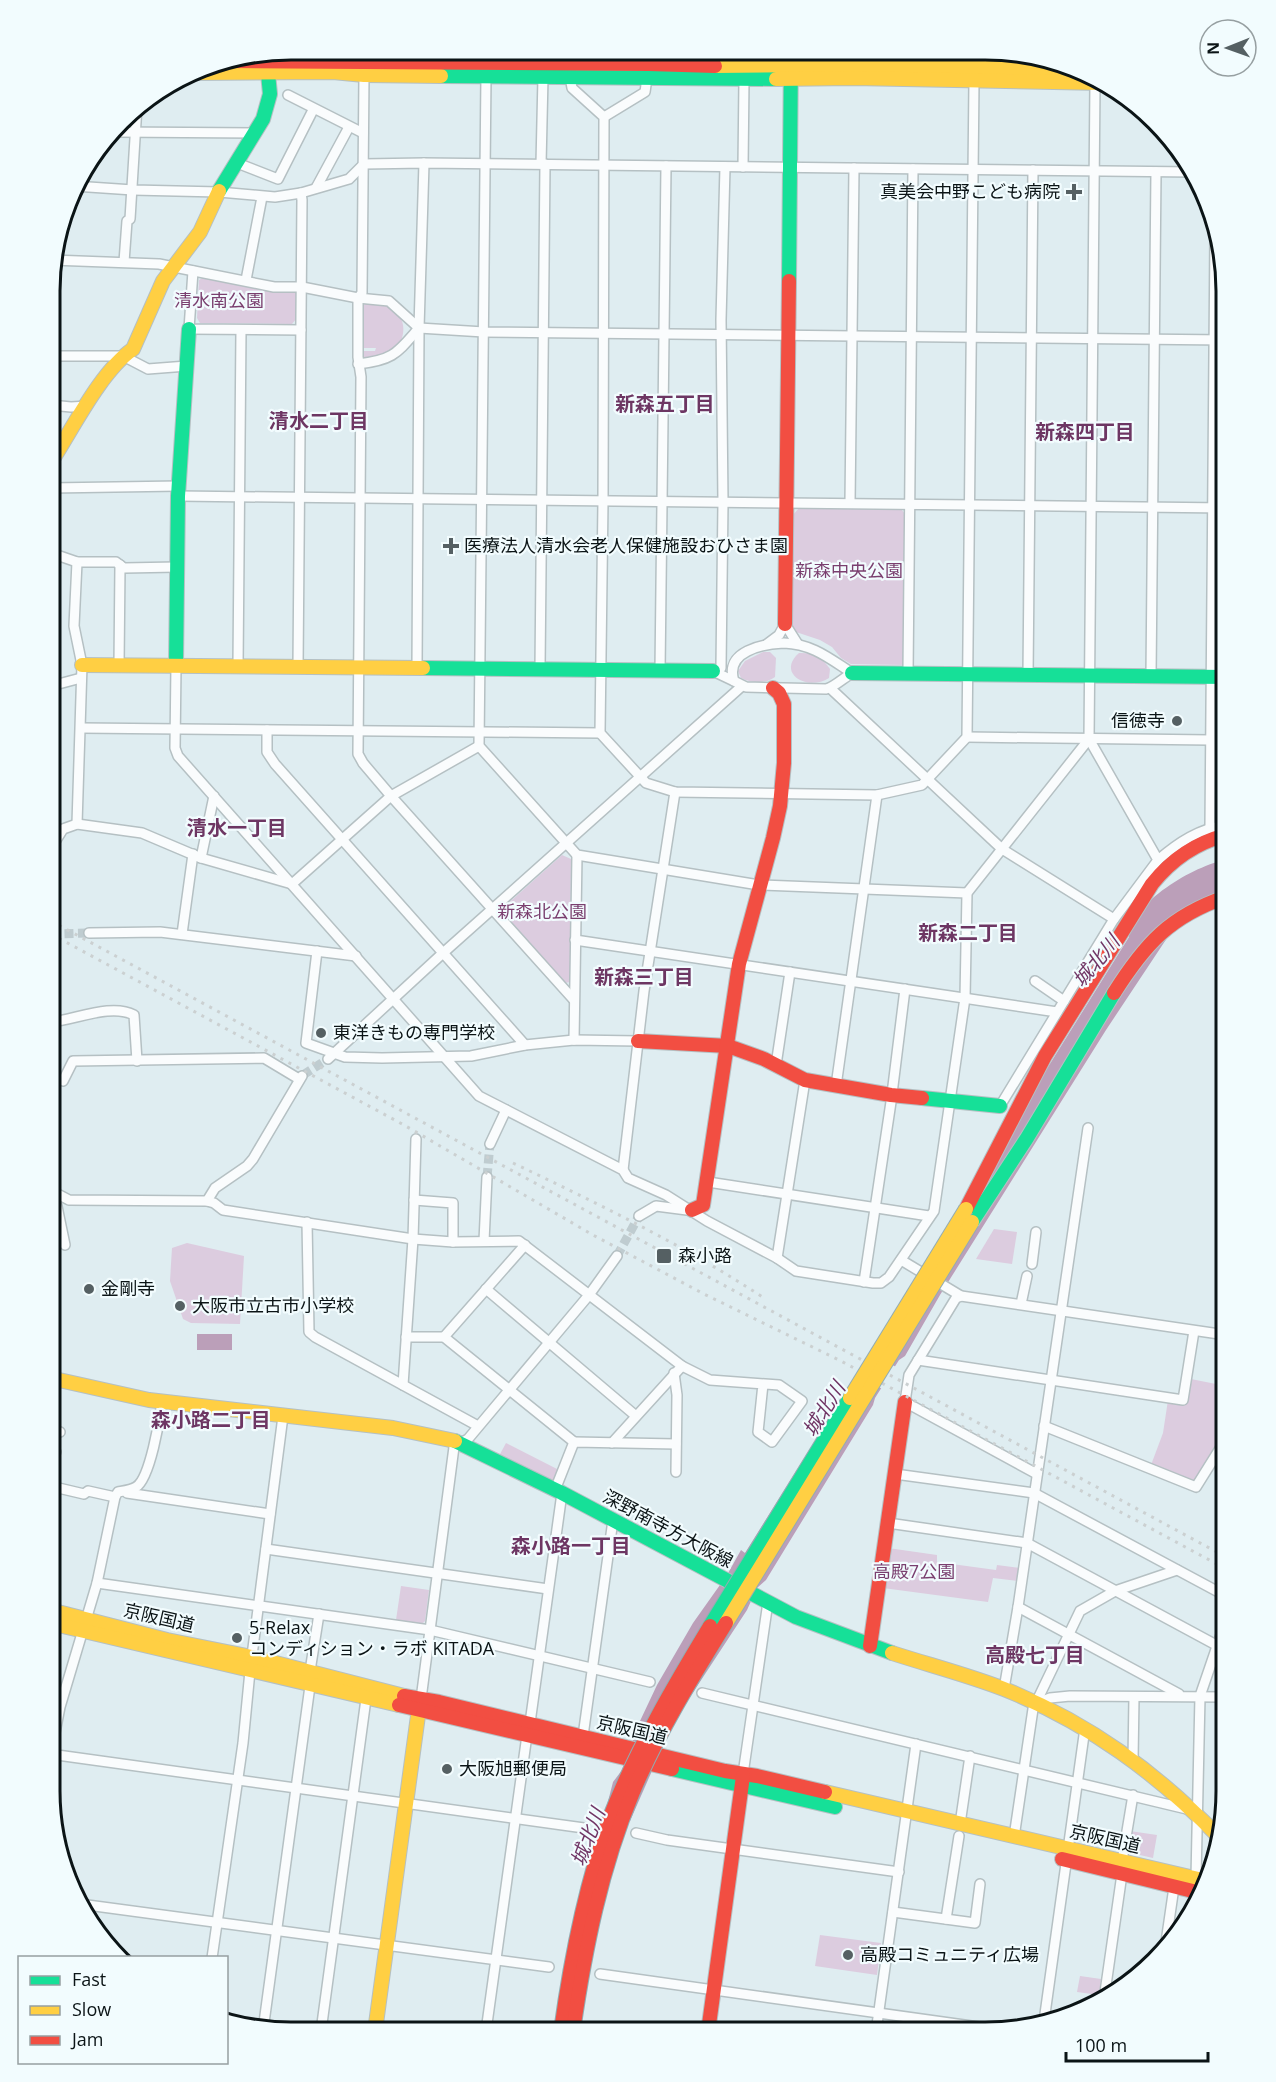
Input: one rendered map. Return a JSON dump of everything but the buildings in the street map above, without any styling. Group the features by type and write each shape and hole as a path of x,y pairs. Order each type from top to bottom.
{"main road":[{"path":"233,67 303,60"},
{"path":"504,60 539,65 604,64 618,60"},
{"path":"644,60 672,65 790,72 974,74 1053,70"},
{"path":"785,624 791,60"},
{"path":"267,63 364,75 486,76 539,65 570,77 744,79 790,72"},
{"path":"60,435 87,406 109,371 133,349 163,281 200,232 219,192 256,134 270,94 267,63"},
{"path":"974,74 1082,82"},
{"path":"176,665 179,491 189,329"},
{"path":"81,671 119,665 660,671 717,669"},
{"path":"852,673 1216,676"},
{"path":"692,1210 703,1205 739,964 747,926 777,820 781,793 784,704 779,693 773,688"},
{"path":"562,2022 574,1952 592,1873 622,1788 667,1699 966,1209 1045,1056 1142,898 1160,873 1178,855 1197,844 1216,838"},
{"path":"574,2022 589,1935 603,1877 624,1816 647,1762 678,1704 972,1222 1058,1086 1069,1064 1136,960 1159,934 1176,921 1216,901"},
{"path":"638,1041 728,1046 776,1065 805,1080 891,1095 1000,1107"},
{"name":"深野南寺方大阪線","path":"60,1380 134,1398 421,1432 461,1443 559,1491 796,1617 870,1646 1004,1689 1037,1703 1085,1728 1133,1760 1184,1801 1213,1830"},
{"path":"870,1646 905,1402"},
{"name":"京阪国道","path":"60,1615 85,1626 250,1671 310,1679 1122,1868 1198,1879"},
{"name":"京阪国道","path":"60,1624 167,1640 252,1657 366,1699 420,1704"},
{"path":"376,2022 420,1704"},
{"name":"京阪国道","path":"528,1729 583,1736 618,1750"},
{"path":"709,2022 743,1780"},
{"name":"京阪国道","path":"960,1830 1014,1837 1068,1855"},
{"name":"京阪国道","path":"1122,1868 1174,1887 1193,1891"}],"street":[{"path":"604,60 604,64"},
{"path":"672,60 672,65"},
{"path":"570,77 572,88 604,117 600,733 646,783 675,792 877,795 922,785 967,738 975,60"},
{"path":"539,65 543,164 544,331 540,669"},
{"path":"364,75 362,293 358,298 358,364 361,377 358,754 391,796 574,1000"},
{"path":"486,76 479,746 577,855 759,885 967,893"},
{"path":"604,117 645,92 647,78"},
{"path":"743,167 744,79"},
{"path":"1099,90 1095,171 1089,739 1158,860"},
{"path":"288,95 363,134"},
{"path":"237,163 279,179 313,110"},
{"path":"124,262 127,221 130,219 133,190 136,120"},
{"path":"316,188 349,127"},
{"path":"124,132 256,134"},
{"path":"417,668 419,328 424,163"},
{"path":"85,187 219,192 275,197 301,194 350,179 364,164 424,163 1183,172"},
{"path":"660,671 666,166"},
{"path":"717,669 723,502 721,335 725,167"},
{"path":"850,503 854,168"},
{"path":"908,673 913,169"},
{"path":"1028,675 1034,170"},
{"path":"1151,676 1156,172"},
{"path":"298,667 301,194"},
{"path":"246,280 262,197"},
{"path":"62,260 159,264 274,287 302,287 358,298 389,300 419,328 484,332 1214,340"},
{"path":"1210,828 1215,266"},
{"path":"193,271 189,329 301,330"},
{"path":"358,364 380,362 394,355 419,328"},
{"path":"238,666 241,330"},
{"path":"60,356 123,356 148,369 187,366"},
{"path":"60,406 87,406"},
{"path":"60,488 179,491 300,498 1216,507"},
{"path":"60,557 77,562 112,562 124,568 177,567"},
{"path":"77,562 74,626 81,671 77,824"},
{"path":"119,665 120,565"},
{"path":"717,669 735,662 748,650 766,644 779,635 785,624 797,643"},
{"path":"717,669 738,684 773,688 834,685 852,673 818,650 797,643 766,644"},
{"path":"735,662 732,672 738,684"},
{"path":"834,685 838,674 836,663"},
{"path":"176,665 175,748 178,756 447,1057 479,1096 623,1170 628,1178 666,1195 796,1271 873,1283 886,1281 934,1211 965,998 967,893 1089,739"},
{"path":"60,682 81,671"},
{"path":"331,1057 443,953 640,778 738,684"},
{"path":"834,685 927,780 1002,849 1114,919"},
{"path":"81,728 600,733"},
{"path":"267,730 269,757 525,1045"},
{"path":"967,738 1210,740"},
{"path":"292,884 391,796 479,746"},
{"path":"623,1170 649,951 675,792"},
{"path":"836,1086 877,795"},
{"path":"182,934 197,856 214,796"},
{"path":"60,834 63,829 77,824 142,833 197,856 292,884"},
{"path":"1000,1107 1114,919 1158,860 1178,843 1216,827"},
{"path":"574,1040 577,855"},
{"path":"89,933 160,932 356,956"},
{"path":"575,940 1057,1012"},
{"path":"317,951 306,1043 331,1057 471,1056 525,1045 574,1040 638,1041"},
{"path":"776,1065 790,972"},
{"path":"1035,981 1064,1001"},
{"path":"864,1282 905,989"},
{"path":"60,1020 100,1011 134,1015 137,1061"},
{"path":"63,1081 73,1061 264,1058 301,1077 254,1159 215,1188 207,1201"},
{"path":"777,1258 805,1080"},
{"path":"490,1144 506,1110"},
{"path":"1004,1689 1088,1128"},
{"path":"403,1385 416,1139"},
{"path":"484,1241 487,1177"},
{"path":"708,1182 930,1216"},
{"path":"60,1195 69,1200 207,1201 223,1210 412,1239 453,1242 519,1241 589,1295 678,1370 710,1380 779,1385 802,1401 772,1443 758,1432 763,1384"},
{"path":"414,1200 453,1203 453,1242"},
{"path":"639,1216 656,1206 692,1210"},
{"path":"307,1222 309,1332 478,1426"},
{"path":"60,1224 65,1245"},
{"path":"1032,1264 1036,1232"},
{"path":"444,1337 525,1245"},
{"path":"420,1704 454,1447 468,1439 589,1295 617,1256"},
{"path":"901,1260 958,1294 1216,1334"},
{"path":"1021,1304 1027,1276"},
{"path":"486,1289 636,1416"},
{"path":"958,1294 909,1375 905,1402 1037,1474"},
{"path":"918,1360 1184,1400 1194,1331"},
{"path":"406,1337 444,1337 574,1442 676,1444"},
{"path":"612,1443 678,1370"},
{"path":"676,1472 678,1370"},
{"path":"118,1494 140,1484 153,1449 162,1402"},
{"path":"212,1956 283,1416"},
{"path":"1044,1426 1196,1487 1216,1455"},
{"path":"487,2022 540,1656 559,1491 574,1442"},
{"path":"895,1474 1035,1493 1216,1591"},
{"path":"60,1488 84,1494 88,1491 118,1494 270,1514"},
{"path":"60,1707 97,1583 118,1494"},
{"path":"583,1736 613,1520"},
{"path":"888,1523 1027,1543 1216,1645"},
{"path":"266,1549 548,1589"},
{"path":"1014,1837 1034,1709 1080,1611 1115,1591 1177,1570"},
{"path":"97,1583 430,1630 650,1682"},
{"path":"743,1780 766,1601"},
{"path":"1018,1607 1181,1696"},
{"path":"264,2020 319,1614"},
{"path":"1201,1871 1196,1813 1200,1696 1216,1652"},
{"path":"702,1693 1133,1795 1196,1813"},
{"path":"1133,1760 1134,1697"},
{"path":"1037,1703 1050,1698 1216,1697"},
{"path":"322,2022 366,1699"},
{"path":"1045,2014 1085,1728"},
{"path":"877,2022 916,1744"},
{"path":"60,1755 584,1828"},
{"path":"946,1919 970,1756"},
{"path":"1106,1988 1133,1795"},
{"path":"636,1833 668,1840 899,1872"},
{"path":"893,1912 975,1923 980,1884"},
{"path":"1167,1933 1174,1887"},
{"path":"91,1905 549,1967"},
{"path":"600,1974 940,2022"}],"green space":[{"name":"清水南公園","path":"204,277 293,291 297,293 297,318 292,324 200,323 197,318 199,280"},
{"path":"368,303 391,308 401,319 403,332 402,339 393,351 385,356 363,359 363,351 375,351 376,348 362,348 363,305"},
{"name":"新森中央公園","path":"799,508 901,509 905,514 904,665 851,664 841,658 832,647 820,640 796,632 793,627 793,515"},
{"path":"763,652 770,652 776,658 775,677 758,682 741,678 738,671 745,661"},
{"path":"799,653 817,656 830,669 829,678 812,683 797,678 791,667"},
{"name":"新森北公園","path":"562,855 571,859 570,982 565,983 503,914 503,908"},
{"path":"994,1229 1017,1232 1012,1264 976,1259"},
{"path":"187,1243 244,1256 240,1324 191,1323 183,1319 170,1281 172,1248"},
{"path":"1191,1379 1216,1384 1216,1447 1197,1481 1193,1482 1151,1465 1163,1433 1168,1400 1186,1402 1189,1397"},
{"path":"506,1443 559,1470 556,1480 553,1481 499,1456"},
{"name":"高殿7公園","path":"888,1548 937,1555 937,1562 996,1570 997,1565 1020,1568 1018,1581 993,1578 988,1602 883,1588"},
{"path":"401,1586 429,1590 425,1621 422,1624 396,1620"},
{"path":"1130,1831 1157,1835 1153,1858 1127,1852"},
{"name":"高殿コミュニティ広場","path":"820,1935 881,1943 877,1975 815,1966"},
{"path":"1080,1976 1101,1979 1099,1991 1094,1994 1077,1992"}],"shaded area":[{"name":"城北川","path":"1216,862 1216,899 1177,923 1106,1030 940,1295 905,1356 899,1360 875,1398 873,1405 766,1580 757,1588 747,1610 673,1723 630,1821 605,1813 613,1782 622,1770 640,1721 657,1685 693,1623 727,1575 741,1550 745,1553 1129,937 1132,924 1140,911 1166,888"},
{"path":"197,1334 232,1334 232,1350 197,1350"}],"pier":[{"path":"866,1351 898,1368 884,1390 853,1372"}],"tunnel":[{"path":"60,934 89,933"},
{"path":"303,1075 328,1059"},
{"path":"487,1177 490,1144"},
{"path":"617,1256 639,1216"}],"railway":[{"path":"60,926 1216,1552"},
{"path":"60,939 404,1125 593,1235 704,1294 841,1361 1216,1564"},
{"path":"513,1163 673,1243 764,1298"}],"traffic: fast":[{"path":"789,281 791,60"},
{"path":"219,191 263,119 270,94 267,63"},
{"path":"441,76 776,79"},
{"path":"176,665 178,496 189,329"},
{"path":"423,668 713,671"},
{"path":"852,673 1216,677"},
{"path":"972,1222 1027,1138 1114,993"},
{"path":"922,1098 1000,1106"},
{"path":"710,1626 850,1398"},
{"path":"455,1441 562,1493 796,1617 892,1653"},
{"path":"672,1769 835,1807"}],"traffic: slow":[{"path":"715,66 1047,69"},
{"path":"215,73 333,72 364,75 441,76"},
{"path":"776,79 853,78 1084,83"},
{"path":"60,447 99,385 121,359 133,349 163,281 200,232 219,191"},
{"path":"82,665 423,668"},
{"path":"850,1398 966,1209"},
{"path":"726,1623 972,1222"},
{"path":"60,1380 149,1400 393,1428 455,1441"},
{"path":"60,1613 167,1640 252,1657 404,1696"},
{"path":"60,1625 399,1705"},
{"path":"892,1653 1004,1689 1065,1717 1146,1771 1213,1831"},
{"path":"376,2022 420,1701"},
{"path":"825,1792 1198,1879"}],"traffic: jam":[{"path":"267,61 715,66"},
{"path":"785,624 789,281"},
{"path":"692,1210 703,1205 739,964 780,806 784,763 784,704 779,693 773,688"},
{"path":"966,1209 1045,1056 1152,884 1185,853 1216,838"},
{"path":"1114,993 1148,946 1161,934 1189,913 1216,901"},
{"path":"638,1041 728,1046 764,1059 805,1080 922,1098"},
{"path":"870,1646 905,1402"},
{"path":"574,2022 583,1970 603,1879 633,1792 664,1727 726,1623"},
{"path":"562,2022 580,1922 593,1869 610,1817 643,1743 710,1626"},
{"path":"404,1696 439,1702 725,1771 825,1792"},
{"path":"399,1705 672,1769"},
{"path":"709,2022 743,1776"},
{"path":"1062,1859 1193,1891"}],"place":[{"name":"真美会中野こども病院","path":"1074,192"},
{"name":"医療法人清水会老人保健施設おひさま園","path":"451,546"},
{"name":"信徳寺","path":"1177,721"},
{"name":"東洋きもの専門学校","path":"321,1033"},
{"name":"森小路","path":"664,1256"},
{"name":"金剛寺","path":"89,1289"},
{"name":"大阪市立古市小学校","path":"180,1306"},
{"name":"5-Relax コンディション・ラボ KITADA","path":"237,1638"},
{"name":"大阪旭郵便局","path":"447,1769"},
{"name":"高殿コミュニティ広場","path":"848,1955"}],"district":[{"name":"新森五丁目","path":"665,404"},
{"name":"清水二丁目","path":"319,421"},
{"name":"新森四丁目","path":"1085,432"},
{"name":"清水一丁目","path":"237,828"},
{"name":"新森二丁目","path":"968,933"},
{"name":"新森三丁目","path":"644,977"},
{"name":"森小路二丁目","path":"211,1420"},
{"name":"森小路一丁目","path":"571,1546"},
{"name":"高殿七丁目","path":"1035,1655"}]}
